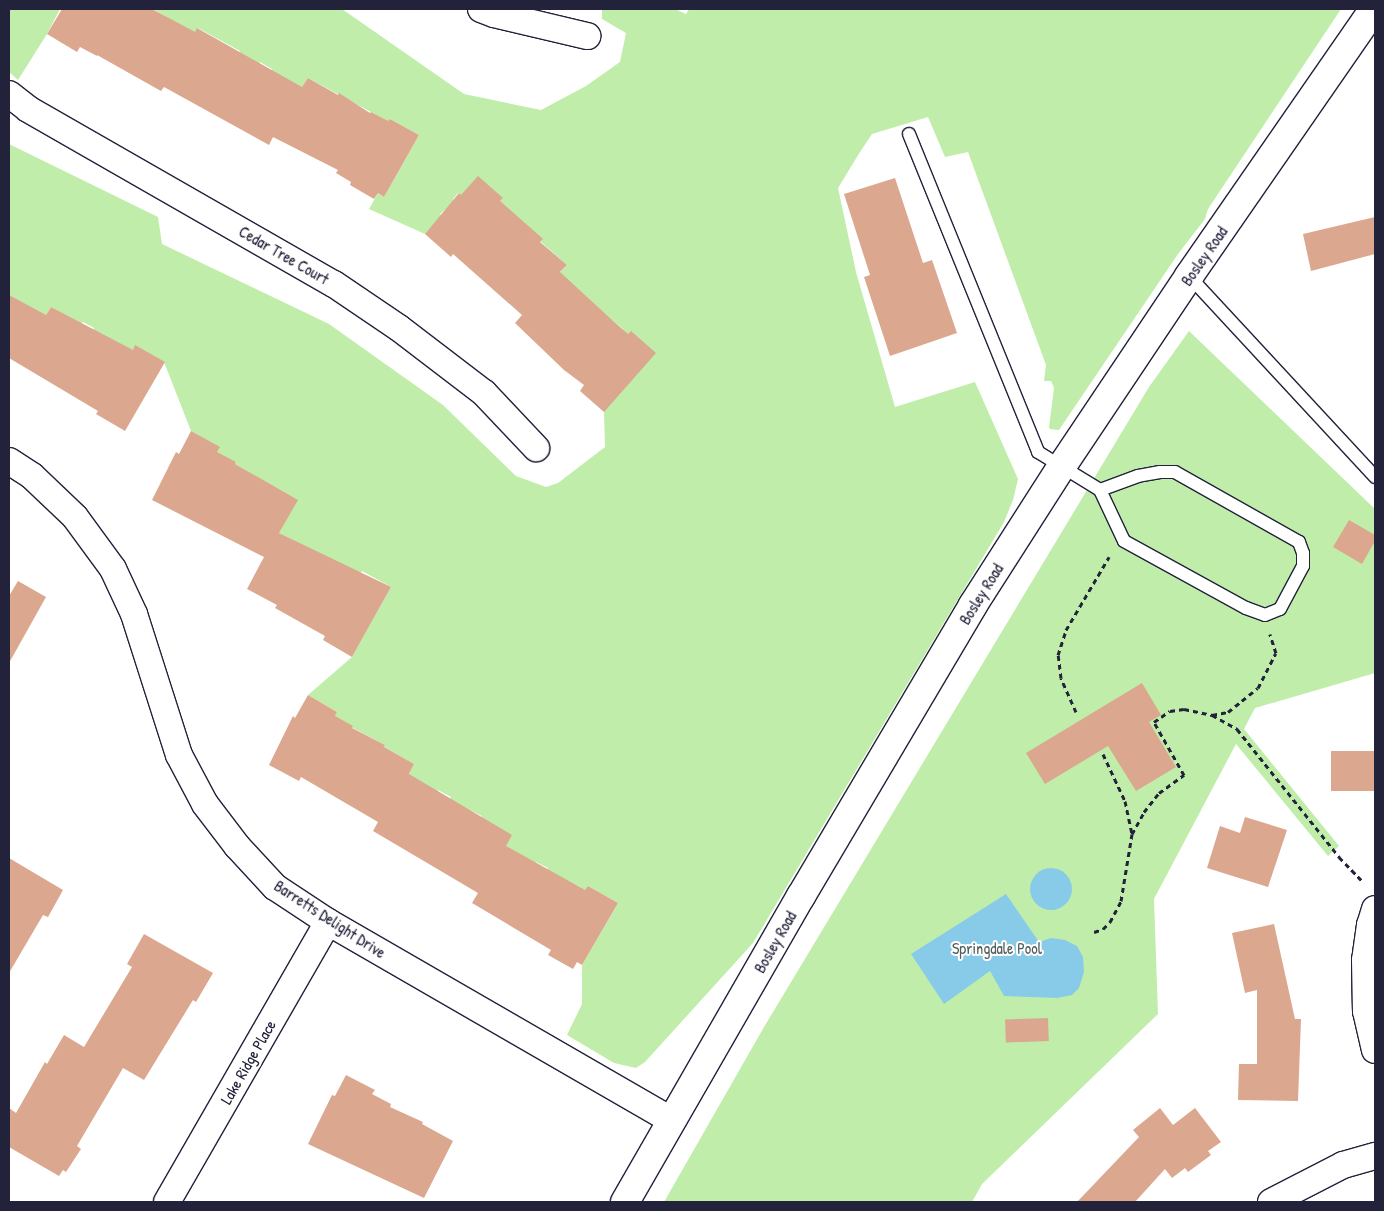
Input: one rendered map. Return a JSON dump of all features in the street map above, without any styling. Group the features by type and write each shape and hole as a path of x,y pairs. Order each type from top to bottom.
{"street":[{"path":"481,9 494,14 586,36"},
{"name":"Bosley Road","path":"625,1202 801,896 968,613 1062,466 1189,276 1374,9"},
{"name":"Cedar Tree Court","path":"9,94 28,109 334,284 399,328 484,393 536,448"},
{"name":"Barretts Delight Drive","path":"9,461 32,476 75,517 113,569 134,614 179,755 206,804 237,846 275,887 328,922 672,1121"},
{"path":"1372,899 1365,960 1366,1011 1375,1050"},
{"name":"Lake Ridge Place","path":"167,1202 328,922"},
{"path":"1271,1202 1343,1165 1375,1156"}],"lane":[{"path":"909,134 1038,452 1100,490 1124,541 1138,551 1246,608 1265,615 1280,609 1303,566 1303,553 1299,542 1175,472 1160,472 1138,476 1100,490"},
{"path":"1189,276 1375,477"}],"path":[{"path":"1076,712 1060,678 1058,655 1066,630 1121,537"},
{"path":"1212,715 1228,712 1258,688 1276,653 1265,615"},
{"path":"1094,932 1103,929 1110,922 1121,901 1132,834 1144,812 1159,793 1184,775 1154,722 1170,711 1184,709 1212,715 1237,729 1372,899"},
{"path":"1103,754 1125,802 1132,834"}],"green space":[{"path":"9,9 60,9 47,34 18,80 9,72"},
{"path":"153,9 342,9 464,94 541,110 586,86 620,62 626,33 602,19 602,9 675,9 686,14 689,9 1341,9 1208,209 1205,219 1178,254 1059,430 1050,429 1049,427 1054,388 1051,381 1044,381 1046,365 968,152 945,157 928,117 872,134 860,152 838,188 856,272 895,407 975,382 1018,479 1013,500 1004,522 753,943 645,1062 636,1068 614,1063 567,1035 582,1004 582,965 618,903 588,886 584,893 580,887 547,871 548,868 536,862 534,864 505,847 481,818 482,816 449,800 451,797 438,790 437,793 408,777 414,764 384,747 385,745 334,718 337,712 308,695 352,657 391,587 362,571 358,578 321,554 279,533 297,500 235,464 236,462 215,455 219,448 191,431 164,362 136,346 131,353 93,331 94,328 83,322 81,324 51,307 44,318 9,295 9,144 158,217 162,244 329,324 443,405 516,476 546,487 558,483 605,447 604,412 631,331 626,337 623,329 612,320 610,322 558,275 567,265 541,242 542,239 497,204 503,198 461,195 458,193 453,199 455,201 440,214 442,216 425,234 369,209 378,193 384,197 419,135 390,119 387,124 382,118 308,78 301,89 271,72 272,69 239,53 240,51 198,28 193,35"},
{"name":"Springdale Pool","path":"1189,331 1375,509 1375,673 1255,708 1244,729 1339,846 1328,856 1236,744 1154,899 1158,1014 982,1184 972,1202 664,1202 764,1027 1149,387"}],"water":[{"path":"1051,868 1066,874 1072,889 1066,904 1051,910 1036,904 1030,889 1036,874"},
{"path":"1006,894 1039,942 1051,938 1065,940 1077,946 1083,957 1084,972 1079,988 1072,995 1057,998 1004,996 990,971 944,1004 911,954"}],"building":[{"path":"62,9 152,9 195,32 197,28 302,87 308,78 338,95 339,93 370,113 388,121 390,119 419,135 384,197 378,193 374,199 350,185 351,182 336,173 338,170 273,137 269,145 164,87 161,91 97,55 80,47 77,52 47,34"},
{"path":"478,176 503,198 500,201 543,239 540,242 567,265 560,272 628,334 631,331 656,353 604,412 580,391 584,385 564,370 515,323 522,315 453,254 451,257 425,234 459,193 461,195"},
{"path":"895,178 923,263 932,260 957,333 890,356 864,277 870,275 844,194"},
{"path":"1375,217 1375,254 1311,271 1303,234"},
{"path":"9,295 46,315 51,307 133,350 135,345 165,362 125,431 96,414 98,411 9,358"},
{"path":"191,431 220,447 217,452 236,462 235,464 298,500 279,533 391,587 352,657 323,640 325,636 275,608 277,605 247,589 264,557 152,500 176,452 179,454"},
{"path":"1349,520 1375,535 1375,541 1362,564 1333,547"},
{"path":"18,581 46,597 9,663 9,596"},
{"path":"1142,683 1161,715 1149,722 1176,767 1136,791 1108,746 1045,784 1026,753"},
{"path":"308,695 337,712 335,716 353,726 352,728 385,745 384,747 414,764 409,774 512,835 506,846 585,890 588,886 618,903 582,965 577,962 573,969 548,955 551,950 472,903 478,893 373,831 378,822 301,777 299,781 269,765 293,716 295,718"},
{"path":"1331,751 1375,751 1375,791 1331,791"},
{"path":"1245,817 1287,830 1268,887 1207,868 1220,826 1240,833"},
{"path":"9,858 63,890 48,917 43,915 9,973"},
{"path":"1274,924 1295,1019 1301,1019 1298,1101 1238,1100 1239,1064 1257,1064 1257,990 1245,993 1232,933"},
{"path":"144,934 213,973 196,1002 193,1000 144,1080 123,1068 77,1146 81,1149 66,1172 63,1170 59,1176 9,1147 9,1108 16,1113 45,1062 47,1064 64,1035 84,1047 132,967 127,964"},
{"path":"1048,1018 1049,1041 1006,1042 1005,1020"},
{"path":"346,1075 375,1090 372,1094 391,1104 390,1107 423,1122 422,1124 453,1141 424,1198 308,1144 332,1095 335,1096"},
{"path":"1160,1108 1173,1125 1195,1108 1221,1142 1208,1151 1211,1155 1188,1172 1185,1168 1172,1178 1165,1169 1135,1202 1077,1202 1139,1137 1133,1130"}]}
